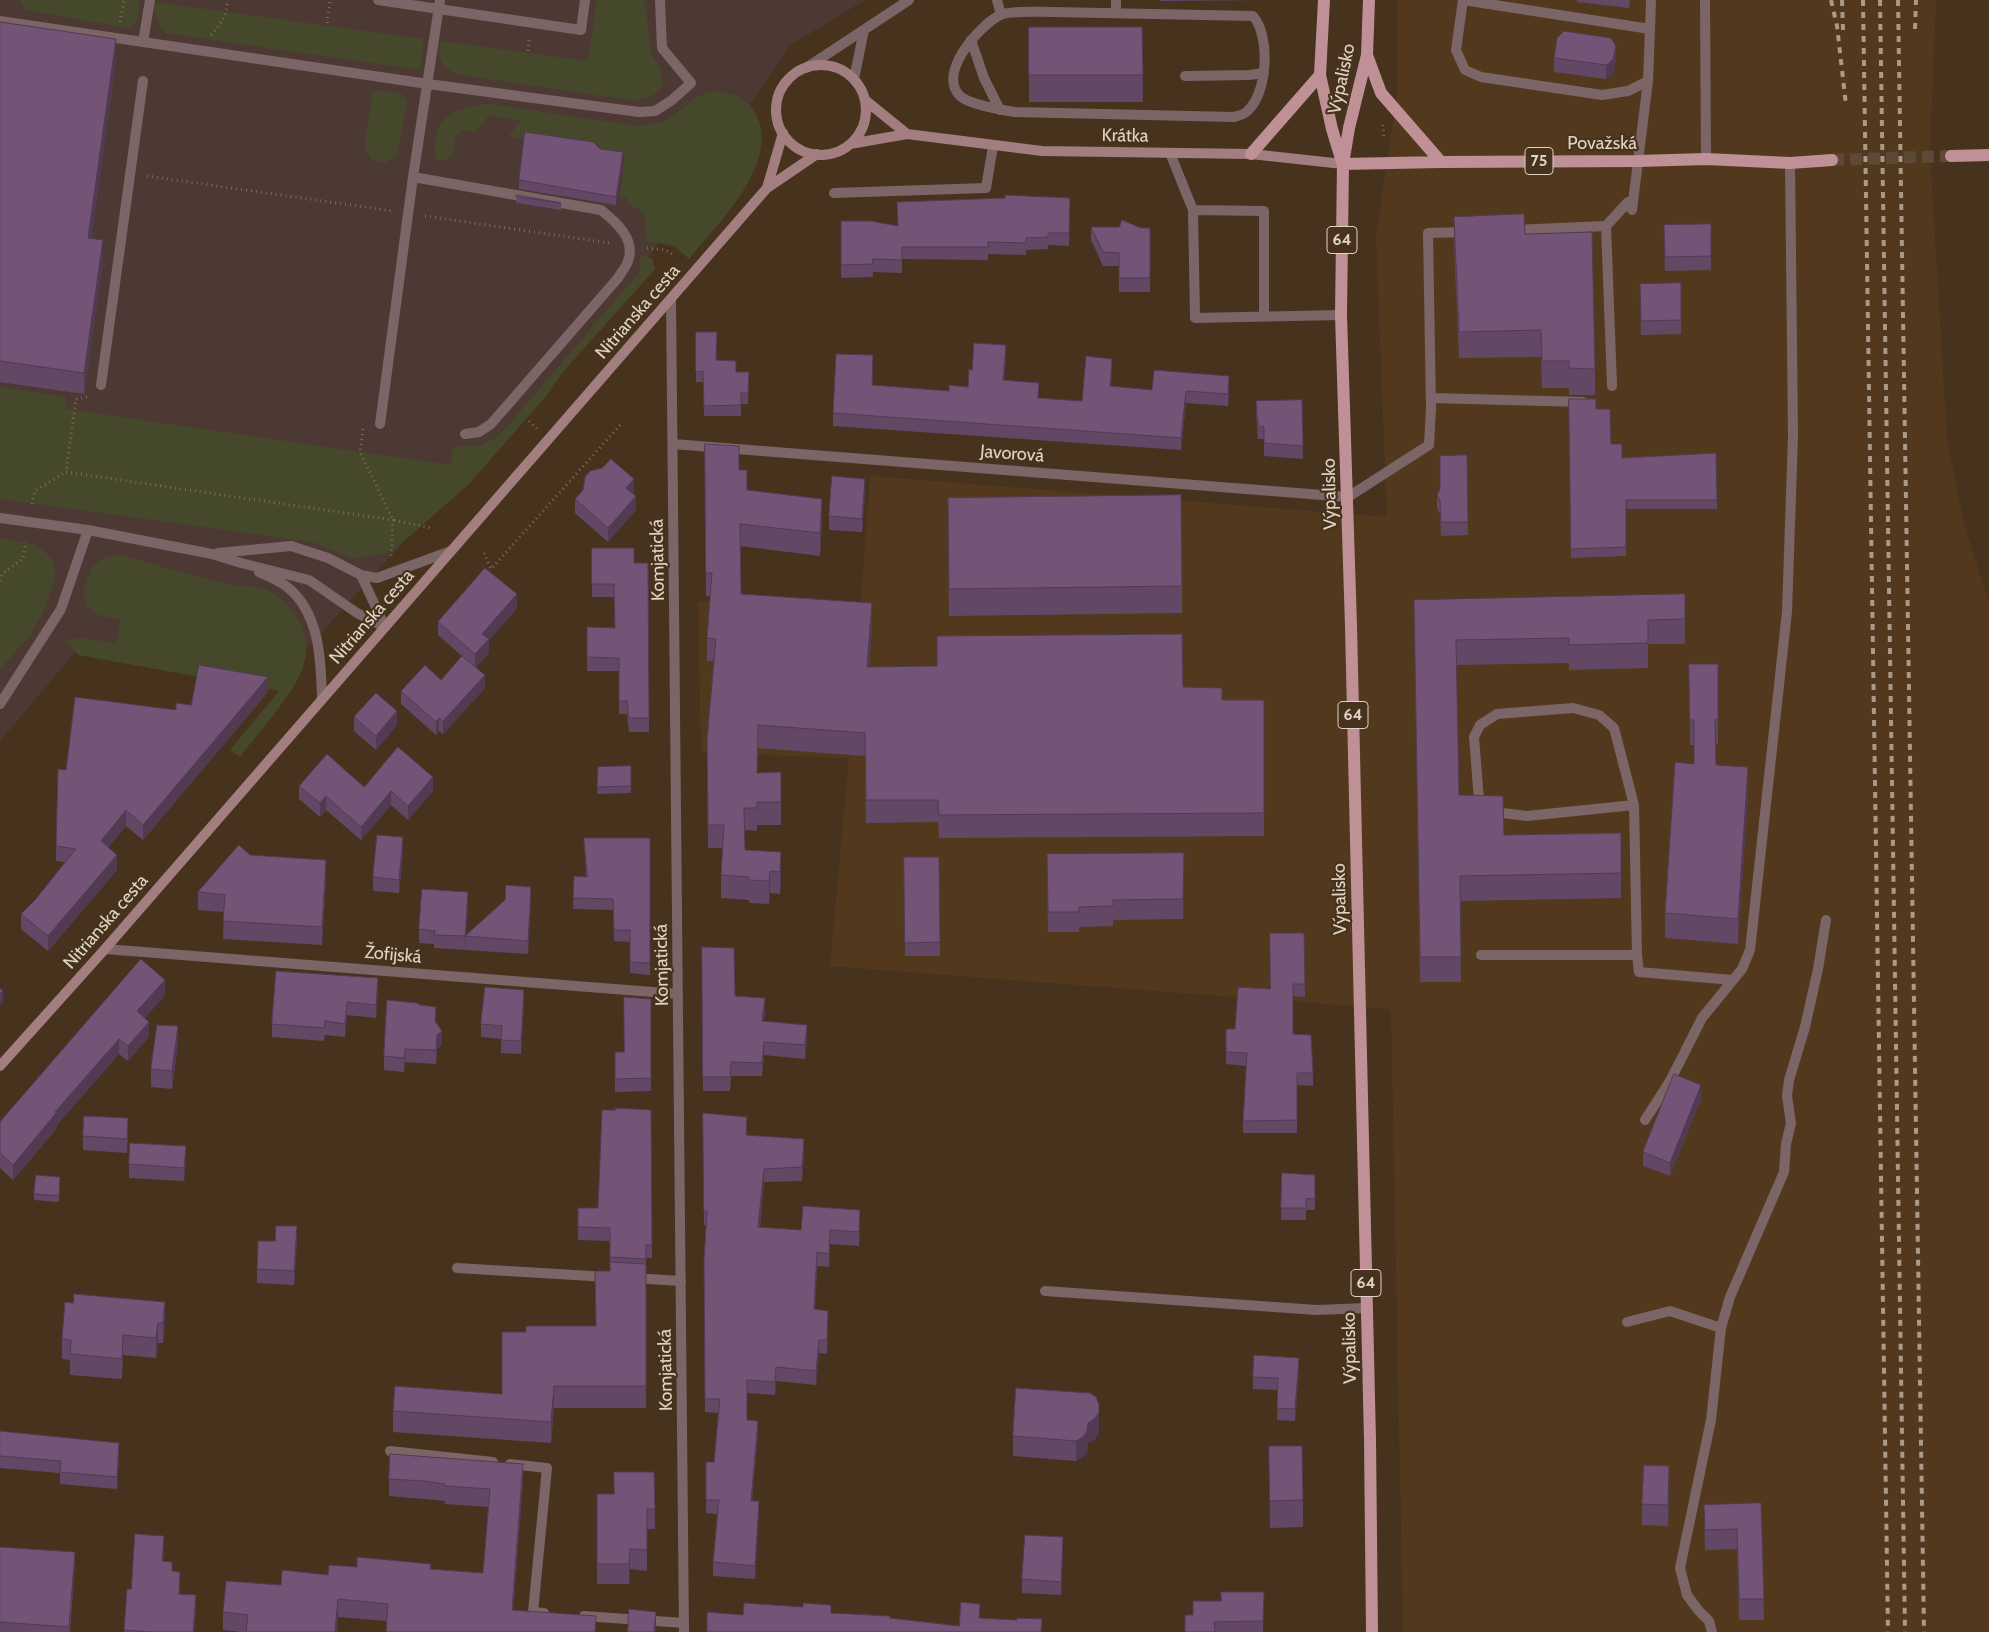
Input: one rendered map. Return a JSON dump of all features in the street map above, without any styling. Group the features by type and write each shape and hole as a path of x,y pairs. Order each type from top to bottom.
{"main road":[{"name":"Výpalisko","path":"1324,0 1320,75 1332,129 1343,164"},
{"name":"Výpalisko","path":"1369,0 1367,55 1349,128 1343,164 1341,315 1348,496 1367,1308 1372,1632"},
{"name":"64","path":"1367,55 1381,93 1441,162"},
{"path":"865,100 866,116 856,138 850,144 834,152 817,154 800,149 788,139 779,125 777,109 780,92 790,77 815,65 833,66 848,73 854,79 865,100 907,134"},
{"path":"1250,154 1320,75"},
{"name":"Nitrianska cesta","path":"766,188 783,133"},
{"name":"Krátka","path":"850,144 907,134 1042,151 1250,154 1343,164"},
{"name":"Nitrianska cesta","path":"0,1066 105,949 766,188 817,154"},
{"path":"1951,156 1989,155"},
{"name":"Považská","path":"1343,164 1706,159 1790,163 1832,160"}],"street":[{"path":"144,42 150,0"},
{"path":"378,0 439,4 581,30 585,0"},
{"path":"0,21 428,84 639,112 656,111 691,83 662,48 660,0"},
{"path":"806,68 909,0"},
{"path":"997,0 1001,14"},
{"path":"1052,0 1053,12"},
{"path":"1116,0 1116,13"},
{"path":"1648,81 1628,91 1602,95 1481,77 1465,70 1456,50 1463,0 1650,30"},
{"path":"1612,386 1606,226 1628,202 1632,210 1648,81 1651,0"},
{"path":"1705,0 1706,159"},
{"path":"380,424 413,177 439,4"},
{"path":"1053,12 1253,16 1259,23 1265,41 1264,72 1261,86 1251,106 1245,113 1234,118 1000,110 977,104 960,96 954,84 953,72 971,40 987,24 1001,14 1053,12"},
{"path":"854,79 864,30"},
{"path":"971,40 984,78 1000,110"},
{"path":"1185,76 1249,75 1264,72"},
{"path":"101,385 143,81"},
{"path":"834,193 986,188 993,146"},
{"path":"1170,153 1192,210 1195,318 1341,315"},
{"path":"1644,1120 1670,1082 1702,1018 1742,969 1750,950 1787,612 1793,436 1790,163"},
{"path":"413,177 601,210 618,223 628,240 628,259 618,278 491,424 479,432 465,434"},
{"path":"1192,210 1264,211 1264,317"},
{"path":"1507,230 1606,226"},
{"path":"1348,496 1429,445 1431,403 1428,233 1477,231"},
{"name":"Komjatická","path":"671,299 684,1628"},
{"path":"1431,403 1594,402"},
{"name":"Javorová","path":"673,444 1348,496"},
{"path":"0,518 88,530 212,554 309,580 357,613 385,627"},
{"path":"0,704 61,609 88,530"},
{"path":"212,554 291,546 328,558 361,575 377,578 451,551"},
{"path":"241,563 284,584 297,595 308,612 320,650 322,699"},
{"path":"361,575 385,627"},
{"path":"1634,805 1528,816 1494,812 1479,800 1474,737 1480,725 1497,714 1573,708 1599,715 1614,728 1634,805 1639,972 1733,980"},
{"path":"1712,1632 1710,1621 1698,1610 1687,1595 1680,1568 1711,1420 1721,1328 1730,1297 1784,1172 1790,1123 1787,1096 1789,1080 1805,1027 1818,969 1826,920"},
{"name":"Žofijská","path":"105,949 678,994"},
{"path":"1481,955 1637,955"},
{"path":"457,1268 681,1281"},
{"path":"1045,1291 1317,1310 1367,1308"},
{"path":"1627,1322 1670,1311 1721,1328"},
{"path":"390,1451 547,1468 533,1612 552,1614"},
{"path":"571,1615 684,1628"}],"path":[{"path":"119,27 124,0"},
{"path":"196,49 222,23 228,0"},
{"path":"327,23 330,0"},
{"path":"1383,125 1384,138"},
{"path":"138,175 393,211"},
{"path":"417,215 612,243"},
{"path":"641,247 665,250 674,255"},
{"path":"66,472 76,399 87,397"},
{"path":"364,421 360,452 394,520 391,556"},
{"path":"529,421 539,431"},
{"path":"484,553 491,569 622,422"},
{"path":"32,504 35,491 66,472 394,520 430,528"},
{"path":"0,581 2,574 23,559 26,542"}],"shaded area":[{"path":"0,0 865,0 789,46 639,272 499,436 277,682 76,651 0,741"},
{"path":"1397,0 1936,0 1930,153 1947,439 1964,525 1989,602 1989,1632 1403,1632 1391,1009 830,966 849,758 701,753 698,601 860,612 870,476 1387,517 1376,237 1397,95"}],"green space":[{"path":"20,0 140,0 137,20 129,28 25,10"},
{"path":"597,0 643,0 646,7 651,53 661,71 663,84 654,95 635,101 455,74 441,60 439,53 440,41 588,61"},
{"path":"154,2 424,39 420,70 166,33 156,19"},
{"path":"373,90 401,93 407,102 397,156 385,163 372,160 364,148"},
{"path":"711,91 734,95 746,102 756,113 762,139 759,158 740,195 728,213 689,259 674,246 646,241 645,223 642,214 634,207 627,205 628,198 620,197 625,153 508,137 521,121 489,115 475,132 463,130 456,136 453,154 448,159 438,160 435,156 436,134 441,124 452,113 474,106 489,104 638,126 664,122 696,97"},
{"path":"641,255 652,258 655,269 562,373 547,395 469,484 396,548 386,553 353,559 313,542 0,499 0,387 66,397 66,409 451,465 453,447 482,445 499,436 639,272"},
{"path":"0,538 32,544 43,550 53,561 56,575 45,608 30,636 0,669"},
{"path":"122,555 215,581 264,589 287,604 300,623 306,645 303,667 284,701 240,757 230,750 279,691 78,655 66,641 80,638 117,643 120,620 98,615 87,607 83,590 93,566 105,557"}],"building":[{"path":"0,22 116,39 88,238 103,240 84,373 0,361"},
{"path":"1029,27 1142,27 1143,75 1029,75"},
{"path":"1564,31 1611,38 1616,46 1613,60 1606,65 1554,58 1557,38"},
{"path":"525,132 593,142 600,149 623,152 616,197 519,180"},
{"path":"517,195 561,203 516,197"},
{"path":"1005,195 1070,198 1069,233 1048,233 1048,237 1026,238 1026,243 988,242 988,247 902,247 902,260 872,259 873,264 841,265 841,221 871,221 898,226 897,202 1005,198"},
{"path":"1524,214 1525,234 1592,232 1595,369 1569,368 1569,361 1542,361 1541,330 1459,332 1454,217"},
{"path":"1122,220 1141,228 1150,228 1150,278 1119,278 1119,253 1103,252 1091,227 1119,227"},
{"path":"1711,224 1711,256 1665,257 1664,225"},
{"path":"1681,283 1681,320 1641,321 1640,284"},
{"path":"696,332 717,332 716,360 736,361 736,372 749,372 748,393 741,393 741,405 704,406 703,371 696,372"},
{"path":"974,343 1006,345 1003,380 1039,383 1038,398 1082,401 1086,356 1112,359 1110,386 1152,390 1154,370 1229,376 1228,394 1186,391 1181,438 833,413 836,354 873,355 872,385 949,391 949,385 968,387 969,369 972,370"},
{"path":"1569,399 1596,399 1596,409 1610,409 1611,444 1622,444 1622,458 1716,453 1717,500 1626,500 1626,547 1571,549"},
{"path":"1302,400 1303,446 1264,443 1264,427 1258,426 1256,401"},
{"path":"705,444 739,446 739,470 747,470 747,490 822,499 820,533 740,524 741,594 872,603 867,667 937,666 937,636 1182,634 1183,687 1222,688 1222,700 1264,700 1264,813 939,815 938,800 866,800 865,733 758,725 757,773 781,772 781,802 757,802 757,808 744,808 745,850 781,852 780,872 770,871 769,881 721,875 724,825 708,825 707,740 716,639 707,638 712,573 706,573"},
{"path":"1467,455 1468,522 1441,522 1440,500 1437,495 1440,489 1440,456"},
{"path":"611,459 634,479 626,488 636,496 608,528 575,499 583,490 585,477 590,471 602,468"},
{"path":"832,476 865,479 862,519 829,516"},
{"path":"1181,495 1182,586 949,589 948,498"},
{"path":"592,548 634,548 634,563 648,563 649,718 629,718 627,701 619,701 619,658 587,657 587,627 615,628 614,584 592,584"},
{"path":"485,568 517,594 482,634 489,639 475,654 438,622"},
{"path":"1685,594 1685,619 1648,620 1648,643 1569,645 1569,638 1456,640 1459,795 1503,796 1504,835 1621,833 1621,873 1460,876 1461,957 1420,957 1414,600"},
{"path":"462,656 485,675 443,721 439,718 436,722 401,691 425,665 441,680"},
{"path":"1689,664 1718,664 1718,719 1715,720 1716,765 1748,767 1738,919 1665,913 1675,762 1694,764 1694,720 1690,720"},
{"path":"199,665 268,677 143,825 126,810 101,841 117,855 48,936 21,914 35,900 76,849 56,846 58,769 66,770 75,697 176,710 176,703 191,705"},
{"path":"376,693 397,711 376,736 354,717"},
{"path":"398,747 433,777 408,806 391,791 361,827 326,796 320,803 299,786 327,754 364,787"},
{"path":"631,766 631,786 597,787 598,767"},
{"path":"377,835 403,837 399,880 373,877"},
{"path":"584,838 650,838 650,963 630,962 630,930 614,930 613,899 573,898 574,876 587,877"},
{"path":"239,845 250,855 326,860 322,927 223,921 225,895 198,892"},
{"path":"1184,853 1183,899 1113,900 1113,906 1079,907 1079,912 1048,912 1047,854"},
{"path":"904,857 939,857 940,942 905,943"},
{"path":"506,885 531,887 528,941 465,936 505,900"},
{"path":"422,889 468,892 465,936 434,935 435,931 419,929"},
{"path":"1270,933 1304,933 1305,984 1293,984 1293,1034 1311,1035 1313,1073 1297,1073 1297,1120 1243,1121 1247,1053 1226,1052 1226,1029 1235,1029 1238,987 1270,989"},
{"path":"702,947 734,948 735,996 765,998 762,1021 807,1025 805,1045 764,1042 762,1063 731,1062 730,1077 703,1077"},
{"path":"141,959 165,980 137,1011 149,1022 128,1046 119,1039 55,1112 57,1112 13,1165 0,1153 0,1122"},
{"path":"276,971 378,978 376,1005 347,1002 345,1024 325,1021 324,1028 272,1024"},
{"path":"485,987 524,990 521,1041 501,1040 502,1026 481,1024"},
{"path":"624,997 651,999 651,1078 615,1079 615,1052 624,1052"},
{"path":"387,1000 436,1007 435,1021 442,1031 437,1035 436,1050 405,1049 404,1058 384,1056"},
{"path":"157,1025 178,1026 172,1071 151,1069"},
{"path":"1674,1074 1701,1085 1670,1163 1643,1152"},
{"path":"615,1108 651,1110 652,1245 646,1245 646,1259 610,1257 610,1228 578,1227 578,1208 598,1208 602,1110 615,1110"},
{"path":"703,1113 747,1117 746,1135 804,1139 802,1167 764,1169 758,1227 801,1230 803,1206 860,1210 859,1232 830,1230 829,1254 817,1252 814,1309 828,1311 827,1340 819,1340 816,1371 776,1367 775,1382 747,1380 747,1420 758,1421 751,1501 759,1501 755,1566 713,1562 719,1500 706,1500 706,1462 714,1462 720,1399 705,1399 704,1260 707,1211 704,1211"},
{"path":"84,1116 128,1118 127,1139 83,1136"},
{"path":"130,1143 186,1146 184,1168 129,1164"},
{"path":"1282,1173 1315,1175 1315,1198 1306,1199 1306,1208 1281,1208"},
{"path":"36,1175 60,1177 59,1196 34,1194"},
{"path":"276,1226 297,1226 294,1271 257,1269 258,1241 275,1241"},
{"path":"610,1262 646,1264 646,1386 554,1386 551,1422 393,1411 395,1386 502,1394 502,1332 526,1332 526,1326 596,1326 595,1271 610,1271"},
{"path":"74,1294 165,1302 163,1323 158,1323 156,1338 123,1335 122,1359 70,1354 71,1340 62,1339 65,1302 73,1303"},
{"path":"1254,1355 1299,1358 1295,1409 1277,1408 1278,1378 1253,1377"},
{"path":"1016,1388 1090,1393 1096,1397 1099,1404 1099,1413 1088,1423 1087,1431 1083,1437 1076,1441 1013,1436"},
{"path":"0,1431 119,1443 117,1477 60,1472 61,1461 0,1456"},
{"path":"1269,1446 1302,1446 1303,1500 1270,1501"},
{"path":"390,1454 523,1464 512,1610 596,1616 595,1632 386,1632 388,1604 338,1599 335,1632 246,1632 248,1615 223,1612 226,1581 281,1585 282,1570 328,1575 329,1565 357,1567 357,1557 431,1564 430,1569 483,1573 490,1489 389,1479"},
{"path":"1644,1465 1669,1466 1668,1505 1642,1504"},
{"path":"614,1472 654,1472 655,1509 647,1509 647,1550 630,1549 629,1564 597,1564 597,1494 614,1494"},
{"path":"1761,1503 1764,1599 1739,1599 1737,1529 1705,1530 1704,1505"},
{"path":"135,1534 164,1536 162,1561 172,1562 172,1571 180,1572 179,1594 196,1595 193,1632 124,1630 127,1589 131,1589"},
{"path":"1025,1535 1063,1537 1061,1582 1022,1579"},
{"path":"0,1547 75,1552 69,1627 0,1622"},
{"path":"1221,1592 1264,1592 1263,1621 1214,1622 1215,1632 1185,1632 1185,1615 1193,1615 1193,1601 1221,1601"},
{"path":"961,1602 980,1604 979,1618 1042,1619 1041,1632 707,1632 707,1612 743,1615 744,1603 803,1607 803,1603 831,1605 831,1613 890,1616 890,1618 959,1626"},
{"path":"629,1609 656,1612 654,1632 628,1632"}],"tunnel":[{"path":"1832,160 1951,156"}],"railway":[{"path":"1831,0 1837,26 1846,105"},
{"path":"1842,0 1843,30"},
{"path":"1863,0 1888,1632"},
{"path":"1880,0 1905,1632"},
{"path":"1898,0 1924,1632"},
{"path":"1915,29 1916,0"}]}
